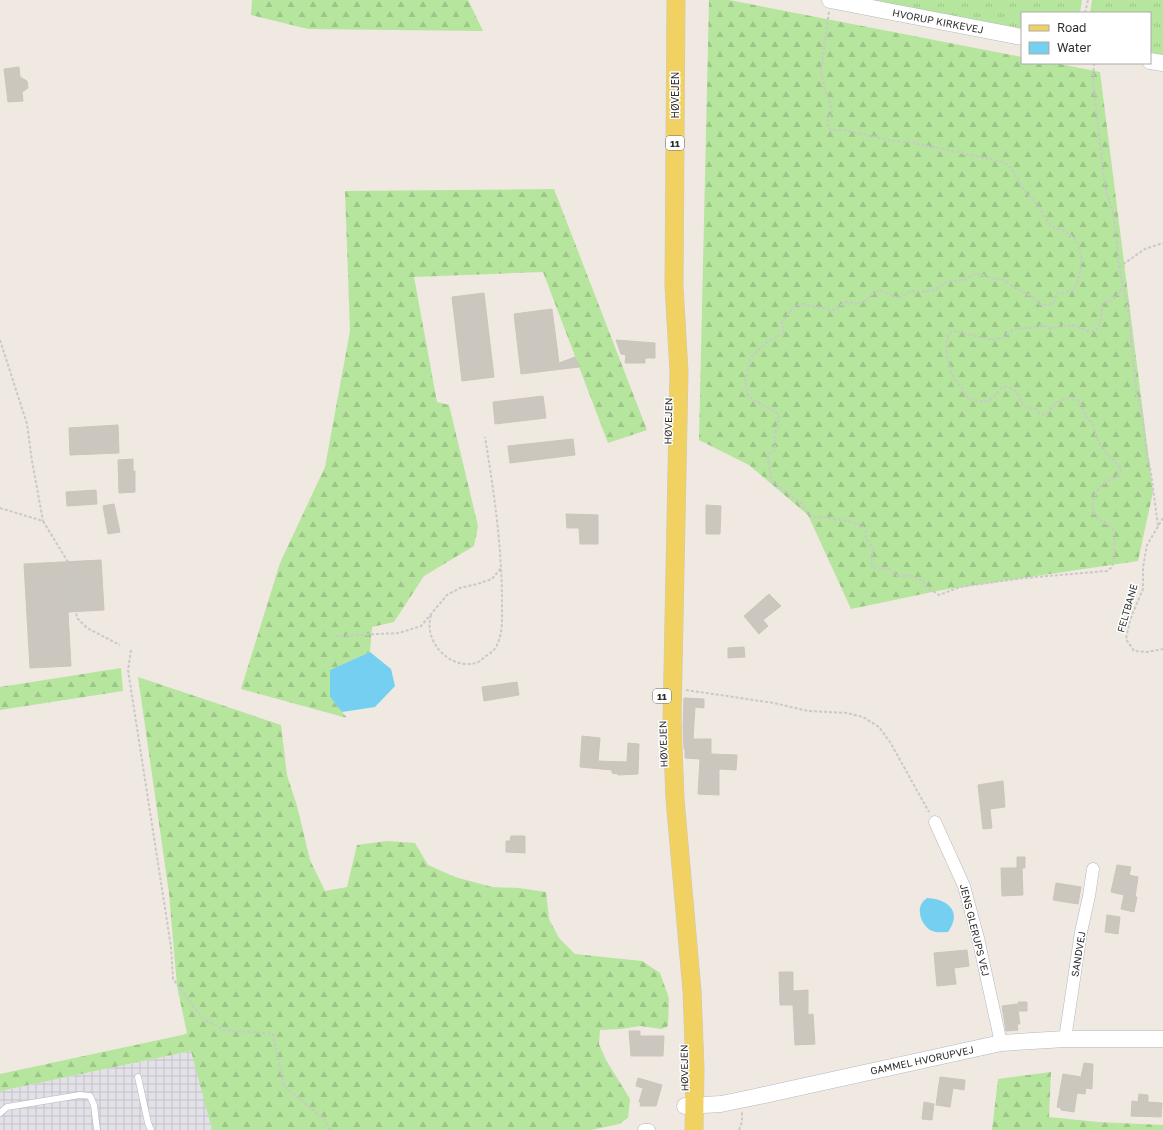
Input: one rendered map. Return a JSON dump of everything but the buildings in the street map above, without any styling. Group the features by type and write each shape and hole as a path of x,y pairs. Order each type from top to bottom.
{"main road":[{"name":"HØVEJEN","path":"676,0 674,286 668,371 662,719 665,799 690,1106 694,1130"},
{"name":"HØVEJEN","path":"674,286 679,372 672,720 675,799 692,991 696,1069 690,1106 684,1130"}],"street":[{"name":"HVORUP KIRKEVEJ","path":"830,0 1021,37"},
{"path":"1151,61 1163,63"},
{"name":"JENS GLERUPS VEJ","path":"935,822 964,886 978,938 1001,1044"},
{"name":"SANDVEJ","path":"1065,1039 1081,932 1094,869"},
{"name":"GAMMEL HVORUPVEJ","path":"690,1106 720,1104 741,1100 1001,1044 1065,1039 1163,1040"},
{"path":"644,1130 649,1130"}],"lane":[{"path":"138,1077 148,1123 151,1130"},
{"path":"0,1113 7,1107 80,1095 90,1096 94,1105 97,1130"}],"path":[{"path":"830,0 821,70 825,92 831,105 832,112 827,121 831,130 845,130 893,141 909,142 1003,162 1011,168 1024,190 1036,203 1050,225 1064,230 1076,240 1082,260 1079,278 1075,288 1072,291 1057,293 1054,302 1049,305 1040,304 1031,296 1000,278 988,278 979,274 974,274 965,280 950,281 936,289 925,292 907,292 900,298 891,296 884,292 876,291 862,303 858,304 846,302 831,310 803,304 795,306 783,320 784,330 781,334 769,340 751,357 745,379 747,394 758,403 770,410 776,411 779,415 775,434 775,450 768,455 772,481 801,502 810,515 814,517 853,522 863,526 866,530 866,537 873,548 871,563 875,568 888,570 898,577 910,576 923,580 925,586 939,595 960,587 1024,578 1107,571 1112,567 1114,560 1113,529 1099,520 1095,514 1092,500 1096,491 1108,481 1119,475 1121,470 1120,467 1102,449 1100,442 1096,437 1095,428 1091,420 1086,416 1078,400 1062,400 1055,404 1048,414 1043,415 1036,409 1027,407 1023,404 1016,391 1007,387 1004,387 993,398 988,400 982,401 970,399 966,396 953,376 948,356 947,340 948,335 954,331 998,340 1014,329 1032,328 1043,325 1051,329 1060,325 1066,327 1078,326 1082,330 1094,331 1098,328 1102,317 1102,304 1115,297 1120,292 1123,285"},
{"path":"1086,12 1088,0"},
{"path":"1094,64 1093,81 1104,178 1106,192 1114,216 1119,267 1128,309 1135,382 1142,414 1158,526"},
{"path":"1119,267 1144,249 1163,243"},
{"path":"0,340 27,424 43,521 68,562 77,618 87,628 120,645"},
{"path":"431,615 429,623 430,635 434,644 443,654 453,661 466,663 477,662 493,651 498,645 502,626 501,568 495,498 485,437"},
{"path":"0,508 43,521"},
{"name":"FELTBANE","path":"1163,518 1147,545 1143,567 1143,589 1130,620 1126,639 1134,652 1147,652 1163,649"},
{"path":"336,636 399,633 421,626 447,595 460,588 492,579 501,568"},
{"path":"131,650 128,670 168,932 173,979 202,1018 223,1030 273,1034 284,1086 325,1120 330,1130"},
{"path":"673,689 774,703 808,711 847,713 863,717 879,727 890,742 935,822"},
{"path":"739,1130 742,1122 741,1100"}],"shaded area":[{"path":"192,1051 212,1130 0,1130 0,1091"}],"green space":[{"path":"252,0 468,0 483,31 308,29 251,15"},
{"path":"709,0 729,0 1021,57 1021,64 1060,64 1100,72 1153,492 1138,561 942,590 851,609 808,515 749,465 699,440"},
{"path":"865,0 1082,0 1080,12 1021,12 1021,31"},
{"path":"1092,0 1163,0 1163,57 1151,55 1151,12 1090,12"},
{"path":"554,189 647,430 608,443 543,272 414,277 437,402 449,405 478,526 474,546 424,576 394,622 372,627 370,652 330,670 330,697 347,718 241,689 280,563 325,467 350,331 345,191"},
{"path":"121,668 123,691 0,710 0,687"},
{"path":"138,677 281,725 287,775 297,806 310,860 325,891 347,887 357,845 387,841 415,843 428,865 455,877 492,887 519,888 546,892 549,919 559,938 575,954 642,961 660,973 669,998 668,1026 662,1029 640,1026 600,1030 599,1044 606,1060 630,1099 628,1118 619,1124 591,1130 212,1130 191,1051 0,1091 0,1074 187,1033 177,986 169,893"},
{"path":"1051,1072 1049,1117 1098,1122 1163,1125 1163,1130 992,1130 998,1079"}],"water":[{"path":"370,652 391,669 395,686 375,707 342,712 330,697 330,670"},
{"path":"927,898 941,901 951,908 954,918 948,932 932,931 923,923 920,915 920,907 922,902"}]}
